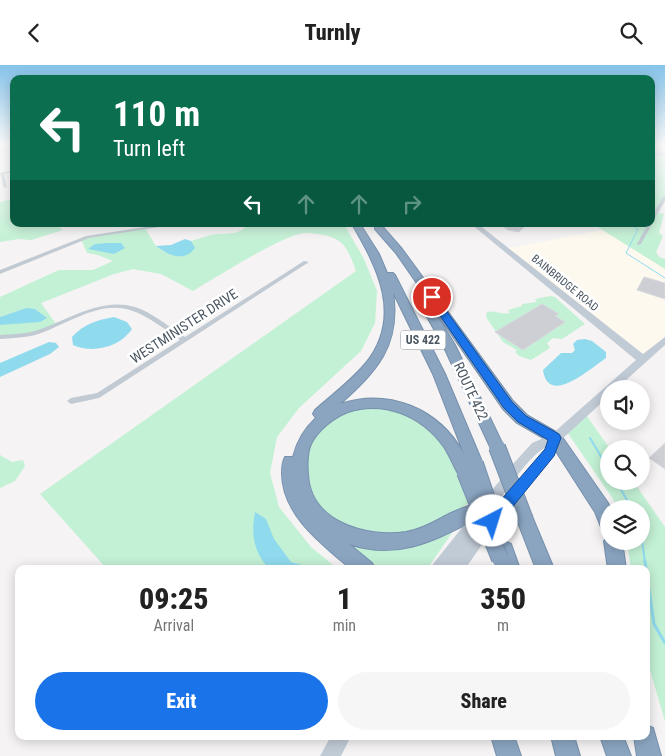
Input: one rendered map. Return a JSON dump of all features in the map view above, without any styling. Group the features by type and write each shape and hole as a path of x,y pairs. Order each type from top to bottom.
{"highway":[{"name":"ROUTE 422","path":"358,227 388,271 439,374 470,468"},
{"path":"358,227 378,264 388,291 391,309 390,325 382,348 368,370 307,425 296,441 291,454 289,468 295,499 301,511 313,524 361,565"},
{"name":"ROUTE 422","path":"378,227 449,345 497,447 543,565"},
{"path":"379,227 399,251 508,405 522,419 555,438 600,505"},
{"path":"486,507 418,538 388,542 361,541 346,535 318,516 309,504 302,487 298,464 307,436 323,419 345,407 366,402 389,404 414,412 448,440 470,468 505,562"},
{"path":"614,550 616,565"},
{"path":"504,740 510,756"},
{"path":"563,740 568,756"},
{"path":"613,740 619,756"},
{"path":"646,740 649,756"}],"street":[{"path":"2,177 5,187"},
{"path":"655,215 665,197"},
{"path":"0,272 88,237 153,227"},
{"name":"BAINBRIDGE ROAD","path":"478,227 642,359"},
{"path":"639,244 648,227"},
{"name":"WESTMINISTER DRIVE","path":"71,401 99,395 306,262"},
{"path":"0,337 32,334 85,311 102,307 126,307 138,311 185,339"},
{"path":"619,380 665,341"},
{"path":"441,565 536,447 555,438 600,397"},
{"path":"459,565 481,534 550,452 555,438"},
{"path":"330,756 340,740"}],"shaded area":[{"path":"602,230 665,269 665,341 642,359 506,249"}],"green space":[{"path":"655,177 665,177 665,197 656,212 664,214 659,233 663,236 656,252 659,257 665,259 665,269 598,227 655,227"},
{"path":"10,199 10,227 59,227 63,230 31,240 19,239 0,242 0,202"},
{"path":"346,227 364,259 377,291 375,323 361,351 299,408 277,437 270,473 279,507 311,547 333,565 103,565 40,494 356,271 353,263 347,250 336,239 318,234 305,233 295,235 266,248 193,291 161,274 133,269 114,274 41,303 56,324 32,334 0,337 0,325 39,311 26,308 0,317 0,297 59,270 93,270 113,261 87,253 81,239 145,228 156,246 164,252 192,245 191,241 211,235 241,231 245,228"},
{"path":"555,297 585,324 562,339 553,338 547,343 550,348 531,360 519,356 515,352 517,350 503,342 486,317 487,312 510,313 508,310 522,306 522,304 537,302 535,299"},
{"path":"361,408 388,408 410,414 440,438 472,500 436,528 384,538 336,526 307,495 304,453 321,426 347,411"},
{"path":"584,412 604,440 600,440 600,480 565,429"},
{"path":"0,455 12,462 23,460 25,466 15,481 0,488"},
{"path":"607,490 639,490 646,500 613,500"},
{"path":"650,505 665,527 665,721 650,670 650,565 630,565 628,550 650,550"},
{"path":"449,529 452,533 430,565 368,565 344,541 372,548 385,549 410,546"}],"water":[{"path":"185,239 191,241 195,248 186,255 171,255 156,246 171,245"},
{"path":"121,243 125,248 114,254 88,249 95,244"},
{"path":"26,308 35,309 47,318 40,322 0,325 0,317"},
{"path":"114,317 127,322 132,329 121,340 97,349 81,348 73,345 72,337 81,329 96,321"},
{"path":"585,339 592,341 606,352 606,358 571,382 553,385 547,381 543,370 561,353 572,353 575,350 573,344 577,340"},
{"path":"49,342 56,343 59,347 50,354 0,377 0,363"},
{"path":"255,512 266,519 274,539 291,562 302,565 266,565 256,549 253,528"}],"building":[{"path":"504,227 524,227 519,232 508,230"},
{"path":"644,277 665,283 665,299 637,290"},
{"path":"542,304 559,314 555,316 565,322 523,350 495,332"},
{"path":"665,443 665,469 650,457"}],"waterway":[{"path":"634,227 638,229 626,253 665,278"},
{"path":"590,438 600,455"},
{"path":"621,490 627,500"},
{"path":"643,550 645,562"},
{"path":"645,561 646,565"},
{"path":"650,596 654,624 665,643"}],"route":[{"path":"432,297 508,405 522,419 555,438 550,452 492,521"}]}
